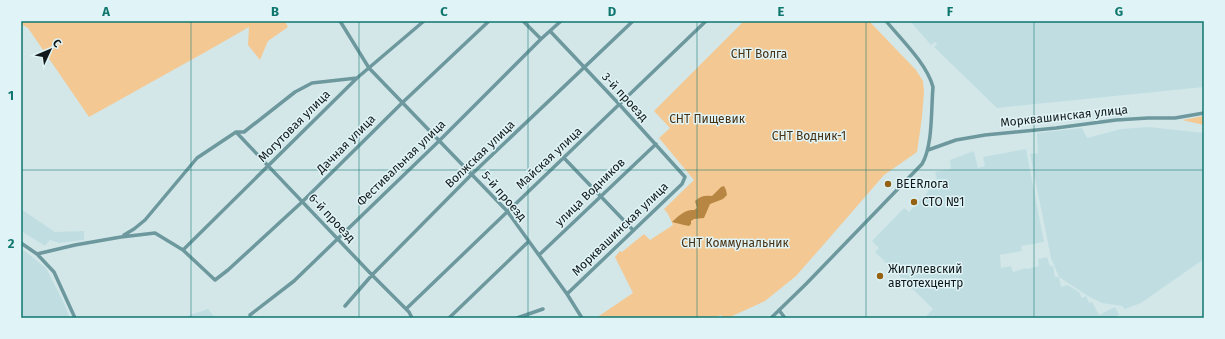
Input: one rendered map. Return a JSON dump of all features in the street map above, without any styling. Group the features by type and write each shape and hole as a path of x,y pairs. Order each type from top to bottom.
{"street":[{"name":"5-й проезд","path":"340,21 369,68 507,211 582,318"},
{"name":"Могутовая улица","path":"183,250 357,78 424,21"},
{"name":"Дачная улица","path":"183,250 215,280 228,270 302,202 402,103 489,21"},
{"path":"524,21 541,39"},
{"name":"Фестивальная улица","path":"250,315 294,281 561,21"},
{"name":"Волжская улица","path":"345,306 372,275 472,174 633,21"},
{"name":"Майская улица","path":"406,309 706,21"},
{"path":"771,318 806,284 922,164 926,158 928,150 933,87 931,80 928,73 886,21"},
{"name":"3-й проезд","path":"550,31 685,177"},
{"path":"121,237 145,220 197,158 236,132 244,132 289,96 312,83 357,78"},
{"name":"Морквашинская улица","path":"928,150 956,140 985,135 1116,120 1175,118 1204,113"},
{"name":"6-й проезд","path":"236,132 406,309 412,318"},
{"name":"улица Водников","path":"539,255 656,144"},
{"path":"564,158 634,230"},
{"name":"Морквашинская улица","path":"566,294 682,184 685,177"},
{"path":"37,254 75,245 155,233 183,250"},
{"path":"449,318 528,242"},
{"path":"21,243 37,254 54,272 75,318"},
{"path":"517,318 542,309"},
{"path":"779,310 785,318"}],"shaded area":[{"path":"910,21 1204,21 1204,87 997,108 934,47 937,44 935,42 931,45"},
{"path":"1149,127 1204,133 1204,259 1141,303 1125,309 1122,306 1102,303 1088,296 1059,277 1051,258 1030,154 1038,153 1037,133 1082,128 1087,138 1121,129"},
{"path":"1026,149 1044,242 1021,246 1022,251 1000,255 1001,268 1011,266 1013,272 1027,269 1039,266 1038,259 1047,257 1050,266 1053,266 1055,277 1059,277 1061,287 1068,285 1079,292 1082,298 1086,296 1089,303 1092,302 1099,315 1115,307 1119,315 1112,318 924,318 933,309 875,252 879,248 872,241 904,208 909,212 928,192 926,182 937,180 935,172 951,169 950,160 974,151 978,168 985,166 983,157"},
{"path":"724,186 727,195 723,199 710,204 704,218 694,219 691,221 689,226 672,222 679,215 697,208 695,201 699,198 712,196"},
{"path":"21,209 55,232 84,231 84,240 59,243 50,240 45,246 21,231"},
{"path":"21,248 46,268 70,318 21,318"},
{"path":"208,309 215,318 181,318"}],"green space":[{"path":"21,21 285,21 288,27 268,41 260,60 248,45 249,27 89,117 28,28 21,24"},
{"path":"744,21 869,21 916,70 923,81 924,92 922,117 917,152 884,175 796,276 765,301 728,318 723,318 721,315 713,318 596,318 633,293 615,257 620,251 622,252 644,234 650,240 673,225 664,209 694,180 659,138 670,128 654,111"},
{"path":"1204,116 1204,125 1182,120"}],"place":[{"name":"BEERлога","path":"888,184"},
{"name":"СТО №1","path":"914,202"},
{"name":"Жигулевский автотехцентр","path":"880,276"}],"park label":[{"name":"СНТ Волга","path":"759,54"},
{"name":"СНТ Пищевик","path":"707,119"},
{"name":"СНТ Водник-1","path":"809,136"},
{"name":"СНТ Коммунальник","path":"735,243"}]}
